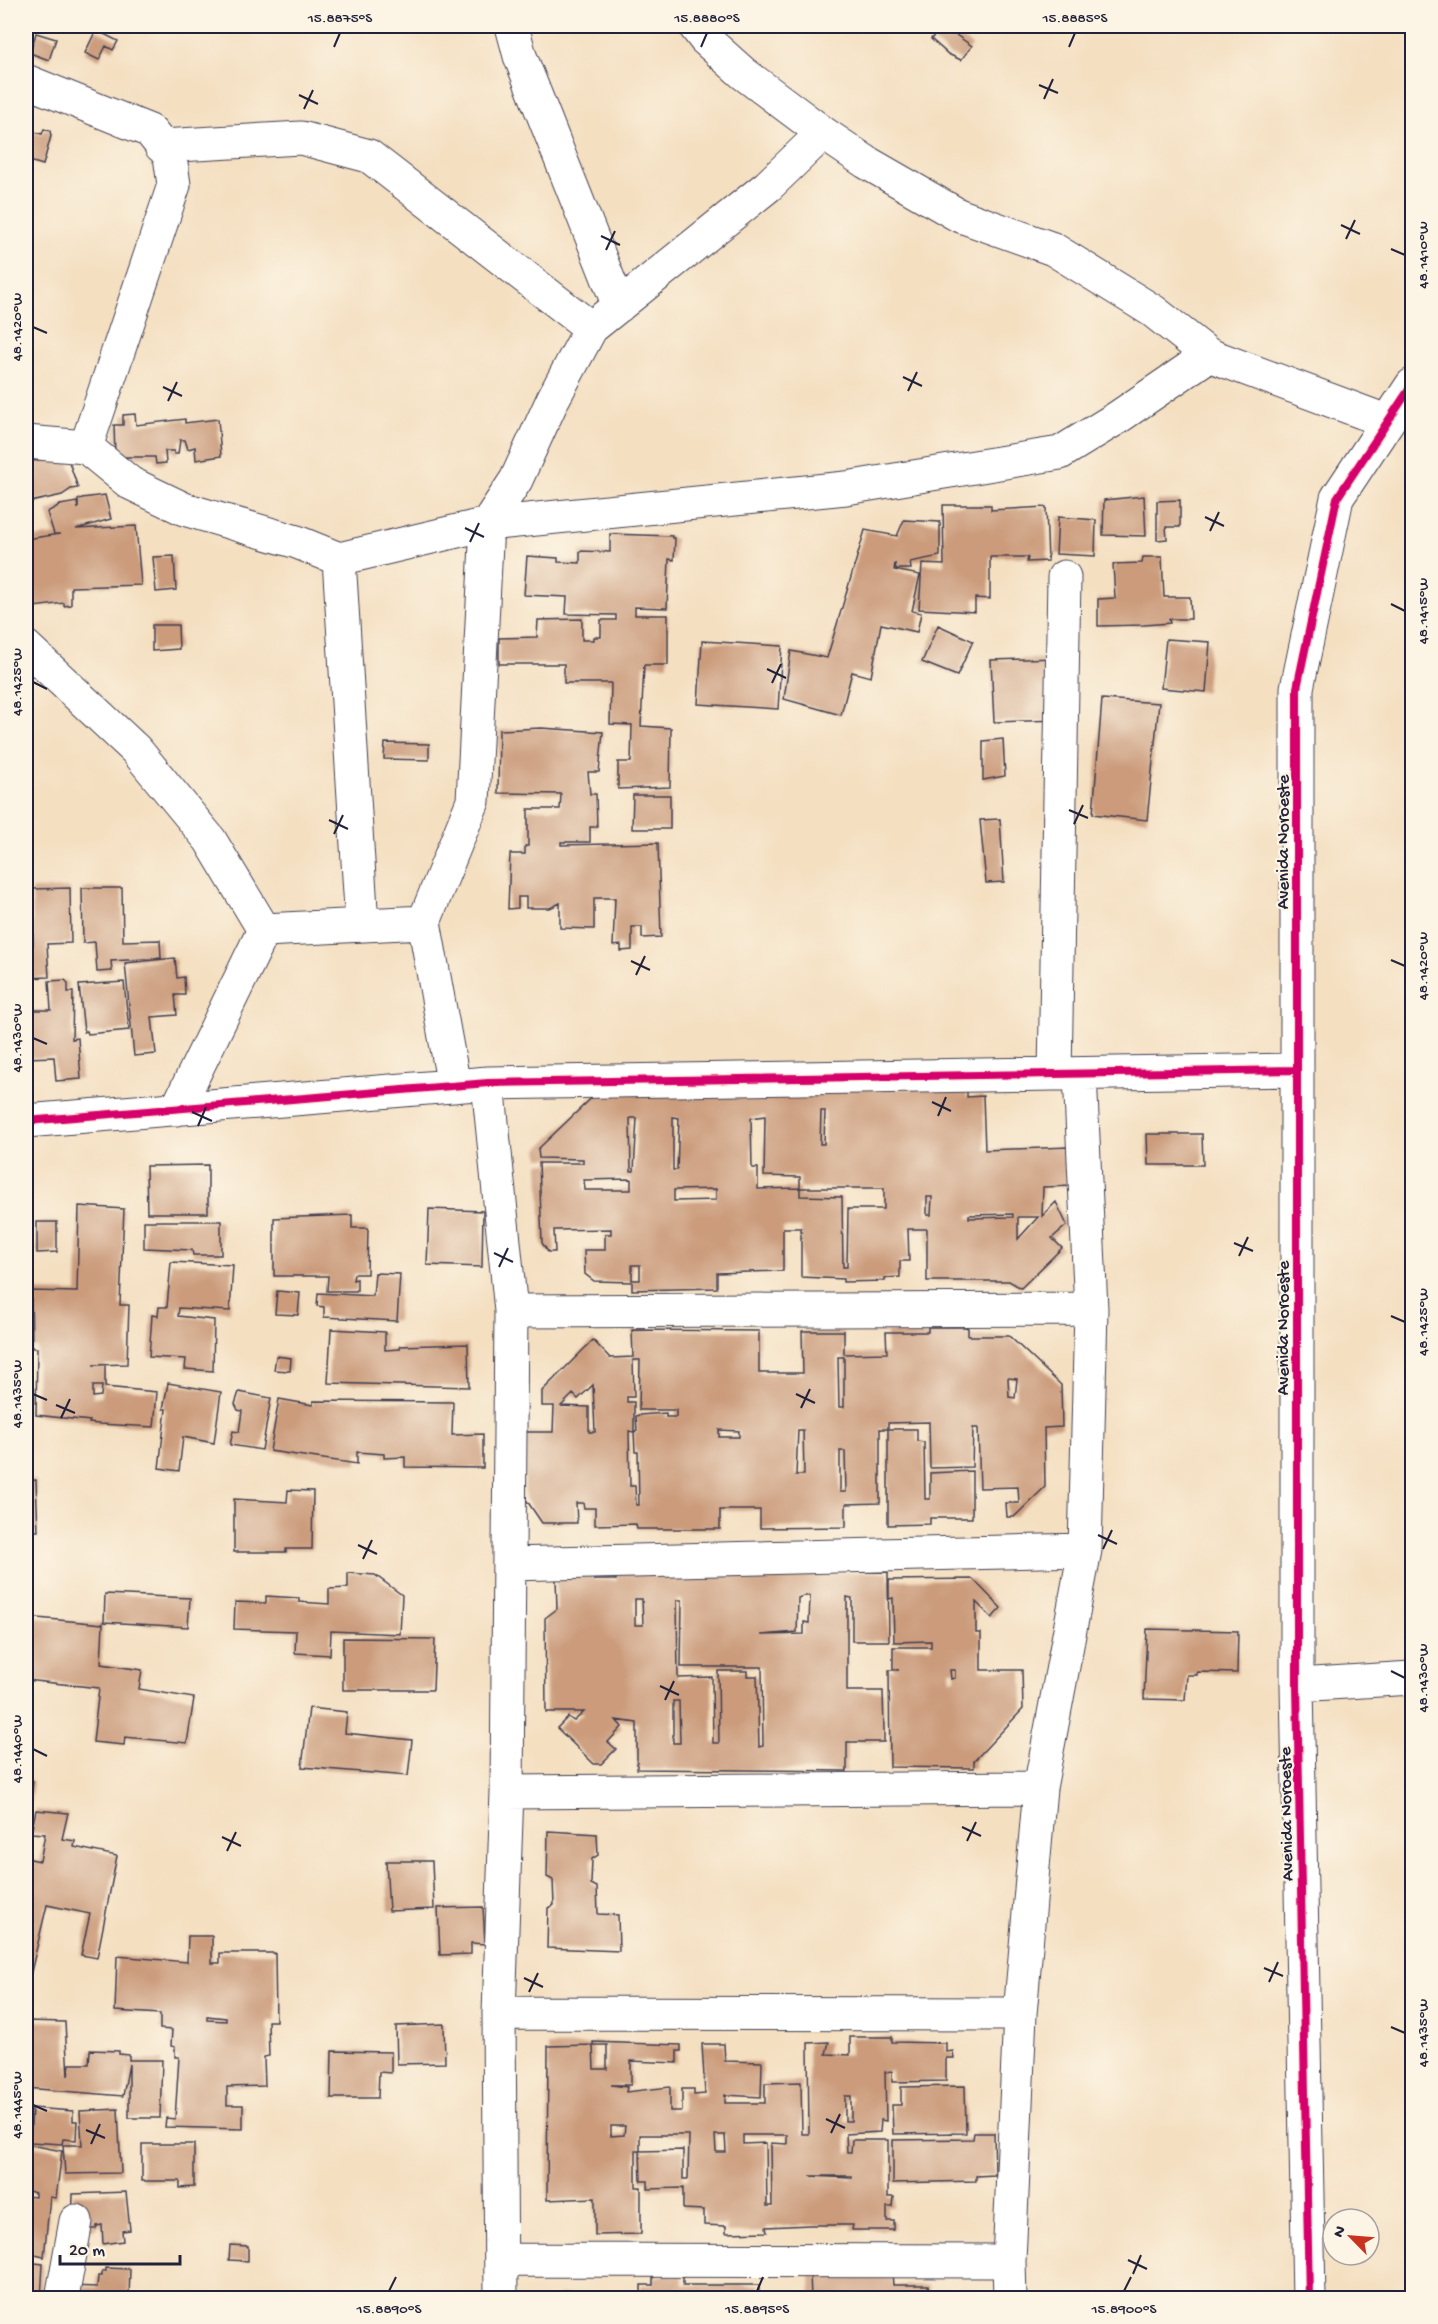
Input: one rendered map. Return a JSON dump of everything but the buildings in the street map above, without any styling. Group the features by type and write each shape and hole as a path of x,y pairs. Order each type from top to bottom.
{"street":[{"path":"513,26 520,56 619,306"},
{"path":"695,26 705,39 743,73 823,133 866,162 958,215 1053,249 1153,311 1209,355 1386,421"},
{"path":"26,81 150,131 170,156 174,185 86,447"},
{"path":"454,1086 424,922 473,801 487,524 516,480 553,399 591,328 768,186 823,133"},
{"path":"161,146 301,138 369,156 591,328"},
{"path":"26,442 86,447 130,483 184,508 297,542 339,559 487,524 846,488 1060,453 1117,418 1209,355"},
{"name":"Avenida Noroeste","path":"1309,2298 1298,1685 1297,688 1337,498 1386,421 1413,385"},
{"path":"339,559 362,925"},
{"path":"1010,2298 1009,2261 1020,2014 1040,1788 1085,1550 1090,1309 1067,1074 1064,578"},
{"path":"26,646 136,750 210,840 264,930"},
{"path":"264,930 424,922"},
{"path":"177,1109 264,930"},
{"path":"26,1121 488,1083 1297,1070"},
{"path":"488,1083 511,1311 507,1792 499,2013 501,2298"},
{"path":"511,1311 1090,1309"},
{"path":"509,1564 1085,1550"},
{"path":"1298,1685 1413,1678"},
{"path":"507,1792 1040,1788"},
{"path":"499,2013 1020,2014"},
{"path":"62,2298 76,2221"},
{"path":"502,2260 1009,2261"}],"cycle path":[{"path":"1309,2298 1297,1685 1297,688 1337,498 1412,385"},
{"path":"26,1121 488,1083 1297,1070"}]}
